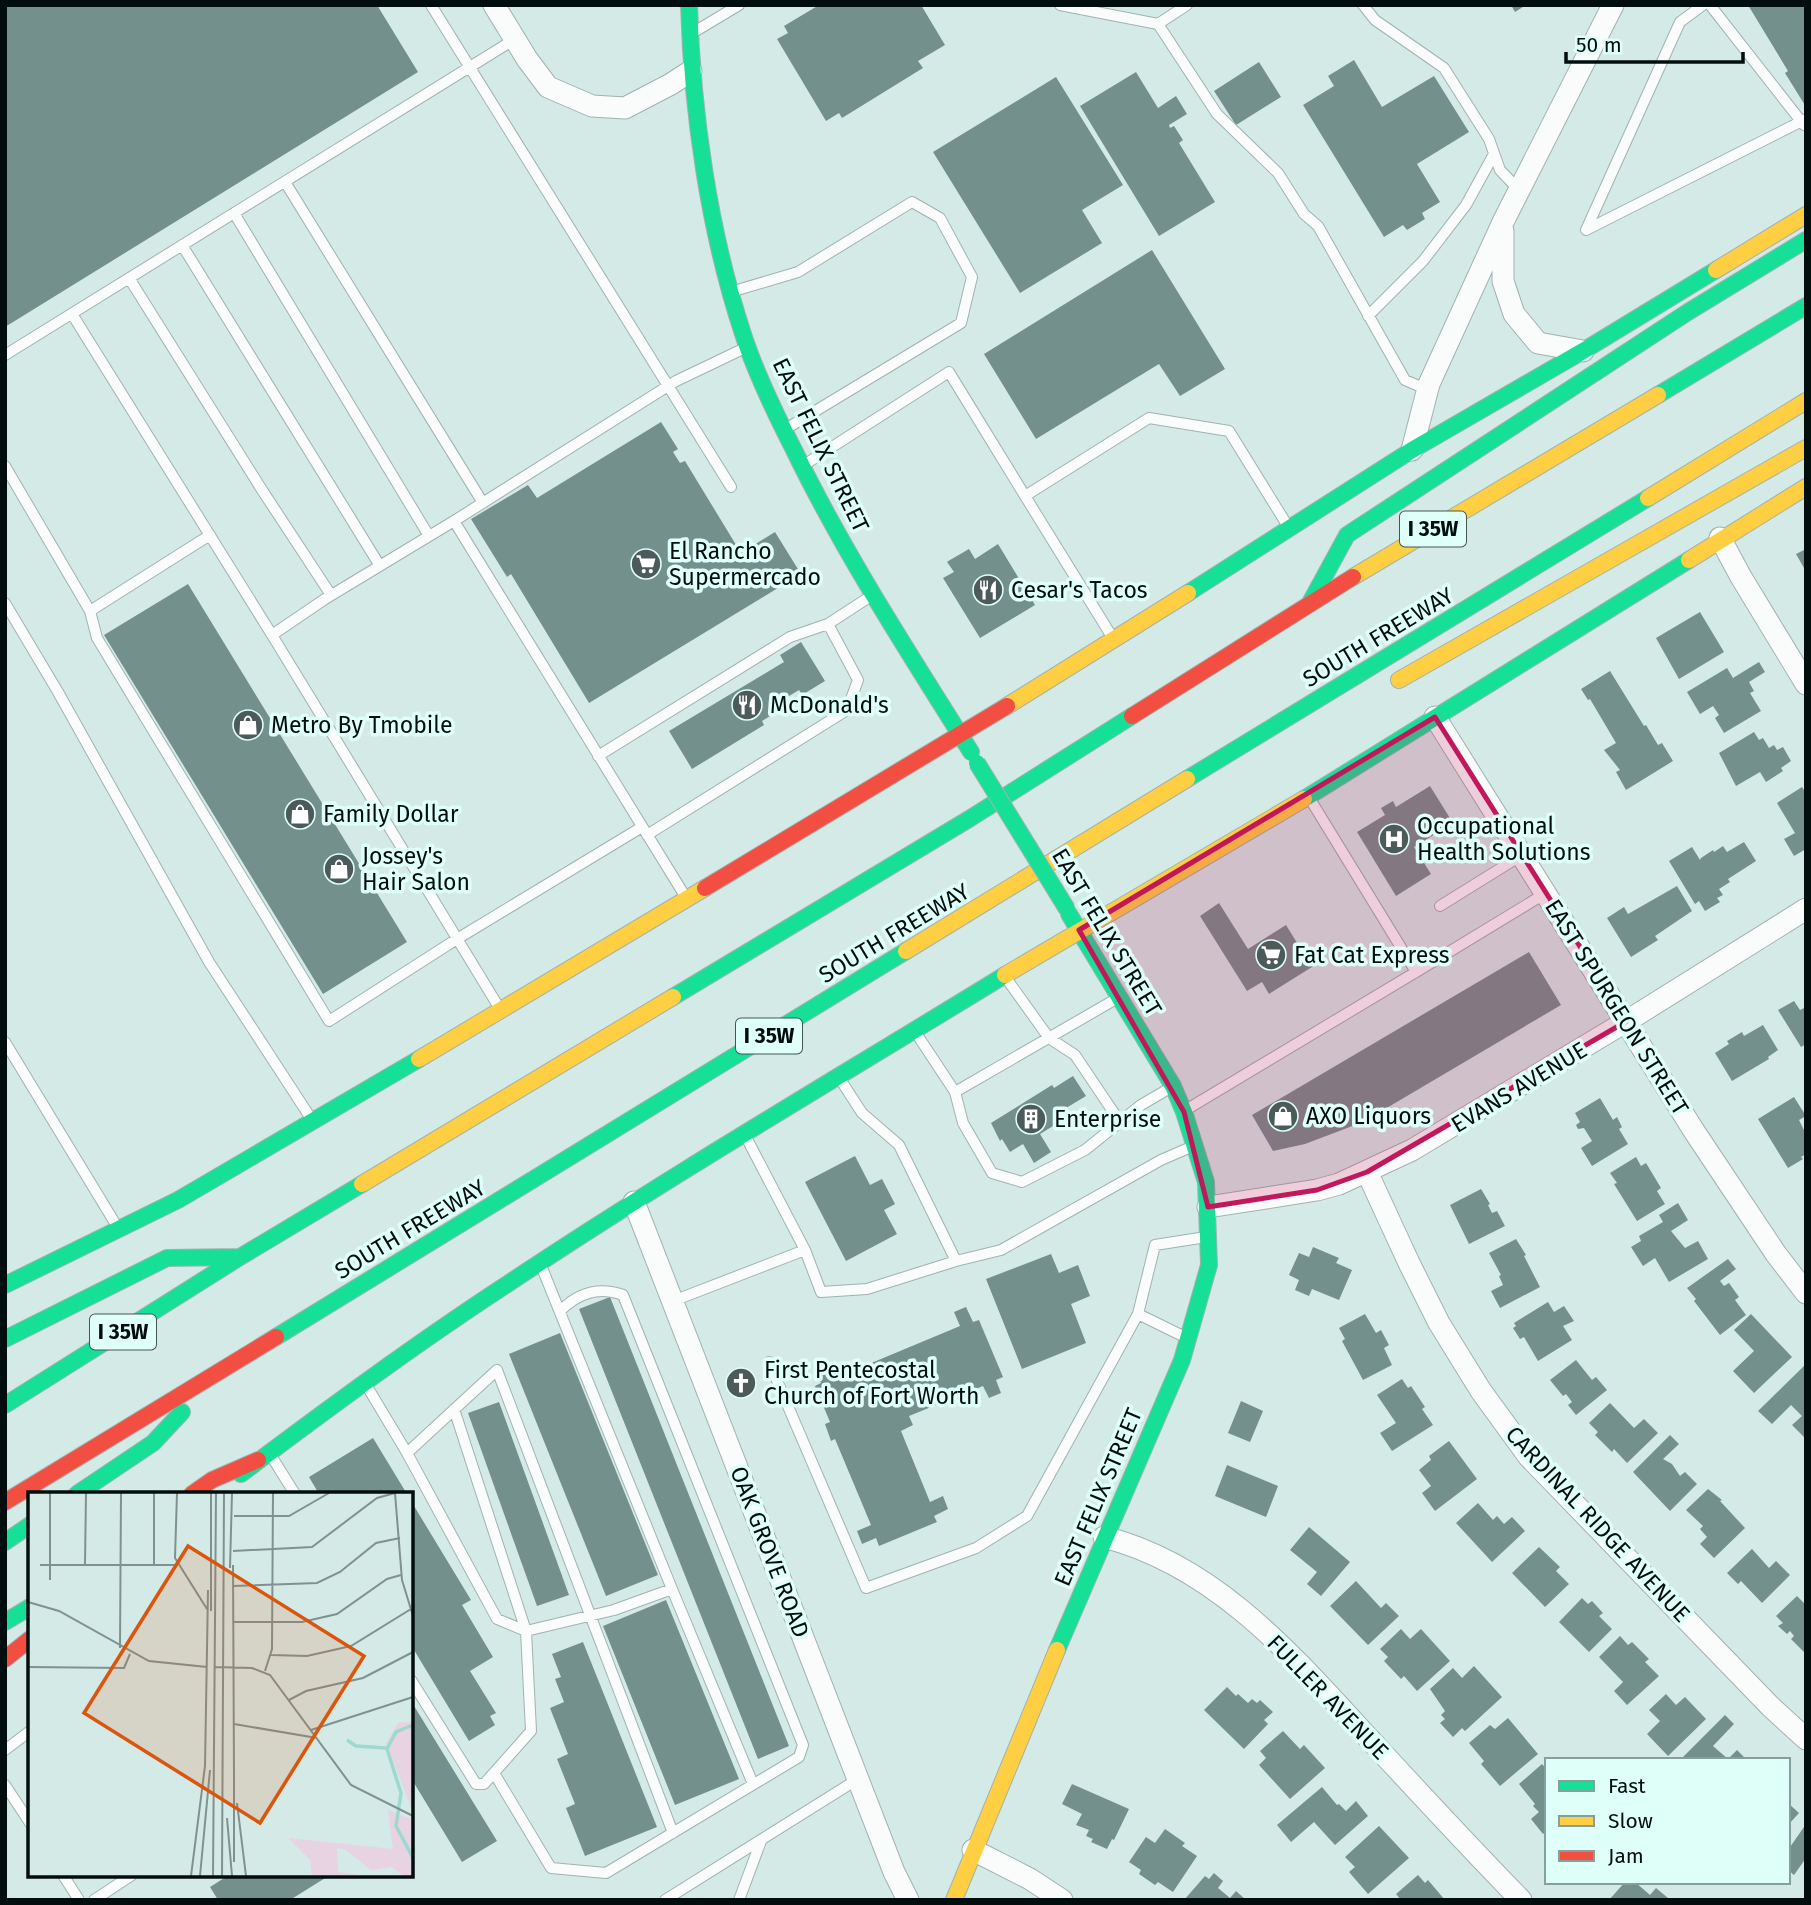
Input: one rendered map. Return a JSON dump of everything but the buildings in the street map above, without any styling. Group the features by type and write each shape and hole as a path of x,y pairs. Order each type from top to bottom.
{"main road":[{"name":"EAST FELIX STREET","path":"689,5 691,71 703,158 731,292 748,346 784,430 822,508 873,595 1173,1086 1206,1182 1209,1265 1182,1360 1104,1537 954,1900"},
{"path":"5,1285 178,1200 313,1122 960,735 1412,450 1583,351 1806,215"},
{"path":"1310,603 1347,535 1688,312 1806,240"},
{"name":"I 35W","path":"5,1405 240,1257 969,819 1310,603 1806,306"},
{"name":"SOUTH FREEWAY","path":"5,1502 1806,401"},
{"path":"1390,685 1806,448"},
{"path":"218,1492 364,1381 634,1202 1004,975 1309,796 1806,487"},
{"path":"1322,698 1363,690"},
{"path":"5,1339 167,1258 240,1257"},
{"path":"80,1492 153,1443 216,1374"},
{"path":"195,1492 212,1480 263,1456"},
{"path":"5,1542 28,1526"},
{"path":"5,1622 28,1608"},
{"path":"5,1659 28,1641"}],"street":[{"path":"494,5 548,87 592,106 625,108 691,71"},
{"path":"1412,450 1428,390 1503,222 1611,6"},
{"path":"1503,222 1503,281 1514,314 1538,343 1583,351"},
{"path":"1720,538 1806,684"},
{"name":"EAST SPURGEON STREET","path":"1435,717 1731,1187 1806,1293"},
{"name":"EVANS AVENUE","path":"1208,1207 1317,1190 1339,1184 1412,1150 1489,1106 1806,909"},
{"name":"CARDINAL RIDGE AVENUE","path":"1367,1172 1439,1323 1481,1391 1529,1457 1770,1707 1806,1739"},
{"name":"OAK GROVE ROAD","path":"634,1202 894,1872 908,1900"},
{"name":"FULLER AVENUE","path":"1104,1537 1173,1564 1216,1590 1259,1625 1300,1664 1521,1900"},
{"path":"973,1850 1030,1879 1062,1900"}],"lane":[{"path":"431,5 731,487"},
{"path":"691,34 739,5"},
{"path":"1060,5 1158,24 1186,5"},
{"path":"1363,5 1374,20 1444,68 1489,139 1500,170 1519,190"},
{"path":"1703,5 1679,22 1586,230 1804,123 1710,5"},
{"path":"1158,24 1217,114 1278,173 1304,214 1318,226 1405,380 1428,390"},
{"path":"5,355 515,39"},
{"path":"1368,316 1423,261 1466,205 1494,154"},
{"path":"285,182 483,503"},
{"path":"731,292 798,272 912,202 940,218 972,277 961,323 784,430"},
{"path":"234,213 429,536"},
{"path":"182,245 380,566"},
{"path":"129,278 331,595"},
{"path":"72,314 210,534 500,1010"},
{"path":"272,635 331,595 668,386 748,346"},
{"path":"802,467 949,372 1114,640"},
{"path":"1026,496 1149,418 1229,431 1290,528"},
{"path":"5,466 90,611 97,638 329,1021 457,939 847,710 858,680 828,624"},
{"path":"454,521 686,898"},
{"path":"90,611 210,534"},
{"path":"598,756 790,637 828,624 873,595"},
{"path":"5,603 58,692 209,962 313,1122"},
{"path":"1309,796 1416,972"},
{"path":"1440,906 1522,855"},
{"path":"1184,1112 1546,893"},
{"path":"1004,975 1049,1038 1075,1055 1120,1122"},
{"path":"956,1092 1119,997"},
{"path":"914,1031 956,1092 963,1123 992,1173 1022,1182 1085,1150 1141,1105 1173,1086"},
{"path":"5,1042 119,1230"},
{"path":"838,1077 862,1113 899,1146 956,1261"},
{"path":"745,1134 805,1250 821,1292 867,1289 1001,1250 1161,1160 1195,1145"},
{"path":"769,1362 866,1588 976,1548 1027,1516 1138,1314 1156,1245 1209,1237"},
{"path":"673,1301 805,1250"},
{"path":"540,1262 753,1784"},
{"path":"494,1773 551,1868 606,1873 799,1756 803,1745 623,1295 610,1290 575,1297 560,1311"},
{"path":"1138,1314 1188,1338"},
{"path":"407,1453 496,1370 673,1833"},
{"path":"364,1381 407,1453 497,1619 526,1631 614,1610 672,1589"},
{"path":"413,1683 476,1784 484,1784 531,1731 526,1631 454,1409"},
{"path":"263,1456 293,1492"},
{"path":"5,1750 28,1733"},
{"path":"665,1900 858,1779"},
{"path":"5,1785 28,1820"},
{"path":"739,1900 761,1840"},
{"path":"65,1877 79,1900"},
{"path":"94,1900 129,1877"}],"highlighted area":[{"path":"1435,717 1627,1021 1367,1172 1317,1190 1208,1207 1184,1112 1079,930"}],"traffic: fast":[{"path":"689,5 694,87 704,171 731,295 748,349 780,422 834,528 971,752"},
{"path":"1311,601 1347,535 1688,312 1806,240"},
{"path":"1188,593 1412,450 1716,270"},
{"path":"1658,395 1806,306"},
{"path":"1187,779 1648,498"},
{"path":"1304,799 1689,560"},
{"path":"673,997 969,819 1132,716"},
{"path":"977,763 1067,909"},
{"path":"1057,1650 1182,1360 1209,1265 1206,1182 1184,1112 1173,1086 1069,914"},
{"path":"276,1337 906,951"},
{"path":"241,1474 407,1352 570,1243 1005,975"},
{"path":"5,1285 178,1200 419,1059"},
{"path":"5,1405 240,1257 362,1184"},
{"path":"5,1339 167,1258 240,1257"},
{"path":"80,1492 153,1443 182,1412"},
{"path":"5,1542 28,1526"},
{"path":"5,1622 28,1608"}],"traffic: slow":[{"path":"1716,270 1806,215"},
{"path":"1353,577 1658,395"},
{"path":"1648,498 1806,401"},
{"path":"1399,680 1806,448"},
{"path":"1689,560 1806,487"},
{"path":"1007,706 1188,593"},
{"path":"906,951 1187,779"},
{"path":"1005,975 1304,799"},
{"path":"419,1059 705,888"},
{"path":"362,1184 673,997"},
{"path":"954,1900 1057,1650"}],"traffic: jam":[{"path":"1132,716 1353,577"},
{"path":"705,888 1007,706"},
{"path":"5,1502 276,1337"},
{"path":"195,1492 212,1480 258,1460"},
{"path":"5,1659 28,1641"}],"place":[{"name":"El Rancho Supermercado","path":"646,564"},
{"name":"Cesar's Tacos","path":"988,590"},
{"name":"McDonald's","path":"747,705"},
{"name":"Metro By Tmobile","path":"248,725"},
{"name":"Family Dollar","path":"300,814"},
{"name":"Occupational Health Solutions","path":"1394,839"},
{"name":"Jossey's Hair Salon","path":"339,869"},
{"name":"Fat Cat Express","path":"1271,955"},
{"name":"AXO Liquors","path":"1283,1116"},
{"name":"Enterprise","path":"1031,1119"},
{"name":"First Pentecostal Church of Fort Worth","path":"741,1383"}]}
